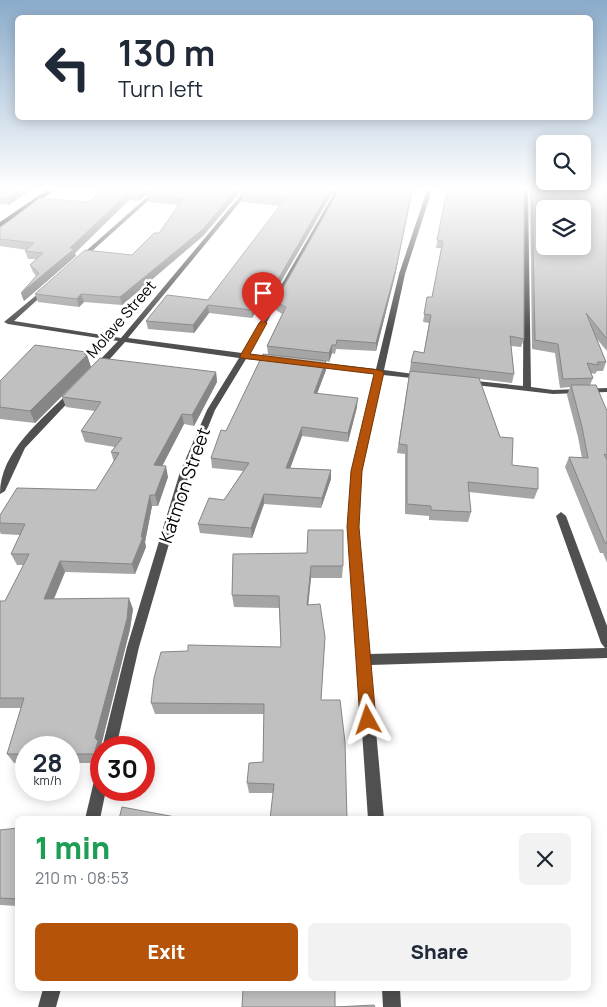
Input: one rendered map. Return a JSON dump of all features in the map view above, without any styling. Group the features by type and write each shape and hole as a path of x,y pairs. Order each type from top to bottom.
{"street":[{"path":"75,263 105,237"},
{"name":"Molave Street","path":"89,376 123,340 209,237"},
{"name":"Katmon Street","path":"112,736 133,648 185,472 211,410 311,237"},
{"path":"376,816 353,527 357,471 402,274 414,237"},
{"path":"526,237 528,389"},
{"path":"53,282 8,322 123,340 283,361"},
{"path":"302,363 429,378"},
{"path":"458,381 553,392 607,390"},
{"path":"0,491 21,447 76,390"},
{"path":"561,516 607,643"},
{"path":"363,660 607,653"},
{"path":"93,816 96,801"},
{"path":"47,1007 51,991"},
{"path":"391,991 392,1007"}],"building":[{"path":"0,237 82,237 70,248 74,249 21,293 39,273 30,265 43,253 25,251 34,243 0,239"},
{"path":"150,237 193,237 120,297 81,294 77,299 35,294 85,250 132,255"},
{"path":"256,237 303,237 267,298 260,295 252,310 208,305 193,325 146,321 167,295 208,300"},
{"path":"312,237 402,237 376,343 337,340 336,345 332,345 329,353 267,346 286,307 275,302"},
{"path":"438,237 524,237 524,339 510,336 514,374 411,362 414,351 424,353 431,315 424,314 427,297 432,297 443,241 437,240"},
{"path":"533,237 536,237 536,255 591,255 591,237 607,237 607,339 586,313 606,362 597,362 599,365 587,363 593,378 563,379 558,344 535,340"},
{"path":"35,345 86,352 84,354 87,355 30,411 0,407 0,381"},
{"path":"263,354 326,361 314,393 358,398 348,433 302,427 286,468 331,470 322,498 264,494 251,528 198,524 209,498 224,500 249,463 211,458 221,430 226,431"},
{"path":"100,358 216,372 192,415 182,414 154,465 166,466 155,495 150,495 141,537 143,537 132,564 60,561 44,599 129,598 127,619 96,736 90,736 90,754 80,754 80,736 15,736 15,754 7,754 24,698 0,698 0,601 5,601 29,554 11,554 25,524 0,523 0,515 17,488 96,490 119,453 111,452 122,438 81,431 101,402 62,397"},
{"path":"410,371 479,378 500,437 513,438 512,465 538,468 538,489 468,482 471,512 431,510 431,506 407,504 407,445 399,444"},
{"path":"571,385 596,385 607,411 607,455 604,454 607,460 607,543 605,543 569,457 588,458"},
{"path":"308,530 343,530 343,566 311,566 307,605 320,604 325,637 321,700 340,700 345,742 347,816 270,816 274,784 247,783 249,763 263,762 264,704 151,703 154,678 161,652 188,651 188,645 281,647 279,596 232,595 233,554 307,553"},
{"path":"122,807 170,816 120,816"},
{"path":"15,828 15,899 0,898 0,830"},
{"path":"243,991 335,991 335,1007 242,1007"},
{"path":"374,1005 375,1007 335,1007"}],"route":[{"path":"263,323 244,356 379,372 357,471 353,527 368,720"}]}
